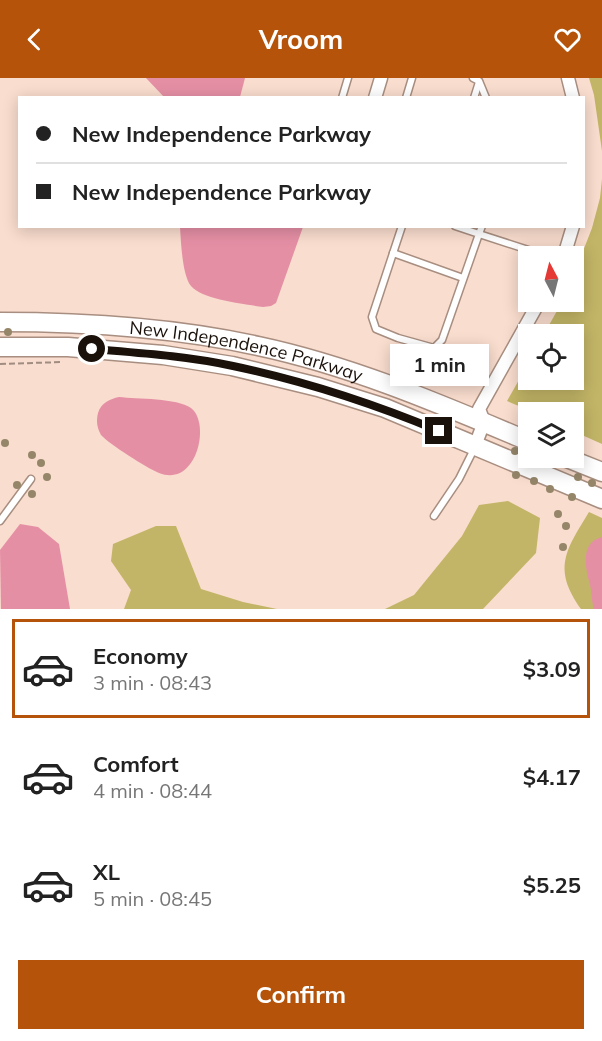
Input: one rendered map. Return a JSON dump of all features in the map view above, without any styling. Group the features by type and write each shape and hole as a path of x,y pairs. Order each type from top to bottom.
{"street":[{"path":"376,96 381,78"},
{"path":"568,78 572,96"},
{"path":"567,246 572,228"},
{"path":"476,446 484,422 479,409 533,312"},
{"name":"New Independence Parkway","path":"0,322 69,322 165,343 232,366 318,387 384,408 602,499"},
{"name":"New Independence Parkway","path":"0,347 165,343 258,346 330,364 406,390 518,437"},
{"path":"584,465 602,472"}],"lane":[{"path":"343,96 348,78"},
{"path":"407,96 412,78"},
{"path":"474,96 476,80"},
{"path":"476,80 485,96"},
{"path":"401,228 372,317 376,329 434,348 442,340 481,228"},
{"path":"461,228 518,247"},
{"path":"393,254 463,278"},
{"path":"434,516 459,480 476,446"},
{"path":"0,522 31,479"}],"path":[{"path":"0,364 64,362"}],"shaded area":[{"path":"146,78 245,78 240,96 163,96"},
{"path":"589,78 602,78 602,151 594,95"},
{"path":"602,179 602,444 584,436 584,402 518,402 518,406 507,401 518,382 518,390 584,390 584,324 550,324 556,312 584,312 584,249 600,198"},
{"path":"180,228 303,228 276,303 271,306 235,303 197,291 188,281"},
{"path":"119,397 176,402 191,408 197,416 200,439 197,452 183,471 172,475 159,473 128,456 101,435 97,422 99,410 106,402"},
{"path":"508,501 540,518 536,553 483,609 385,609 414,595 462,536 479,505"},
{"path":"589,512 602,518 602,609 581,609 572,595 565,570 565,559 569,549"},
{"path":"20,524 38,527 59,544 70,609 1,609 0,550"},
{"path":"156,526 176,526 201,589 243,602 277,609 124,609 131,590 111,561 113,544"},
{"path":"602,537 602,609 594,609 586,568 586,555 591,544"}],"route":[{"path":"92,349 164,355 232,366 318,387 384,408 439,431"}]}
